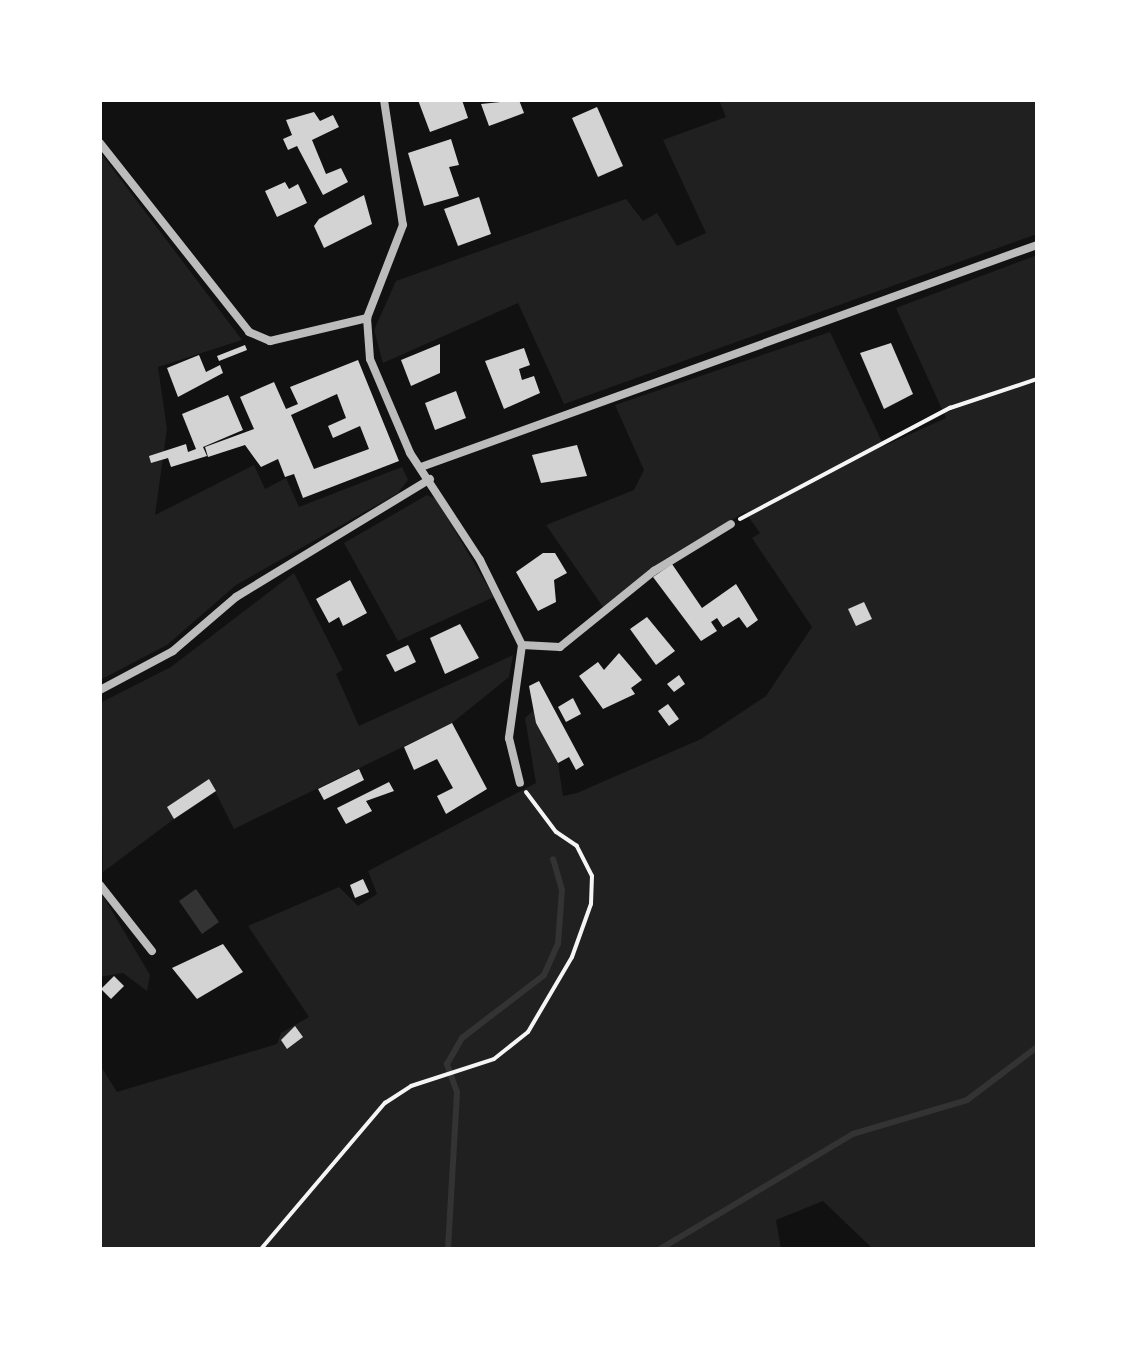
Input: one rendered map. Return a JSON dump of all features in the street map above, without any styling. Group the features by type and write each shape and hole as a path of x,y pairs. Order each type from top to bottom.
{"street":[{"path":"384,100 403,225 367,318 370,359 421,467 522,645 509,738 520,783"},
{"path":"100,143 249,332 270,341 367,318"},
{"path":"421,467 1037,245"},
{"path":"100,690 173,651 236,597 430,479"},
{"path":"522,645 560,647 654,571 731,524"},
{"path":"100,885 152,951"}],"path":[{"path":"731,524 950,408 1037,379"},
{"path":"261,1249 385,1103 411,1086 494,1059 528,1032 572,957 591,904 592,876 577,846 556,832 520,783"}],"shaded area":[{"path":"719,100 1037,100 1037,234 564,404 518,303 383,363 374,330 396,281 626,199 643,221 657,213 677,246 706,233 663,140 726,117"},
{"path":"100,152 242,340 158,367 167,429 155,515 254,465 265,489 286,478 299,507 402,467 408,480 398,493 236,585 167,645 100,680"},
{"path":"1037,255 1037,1249 873,1249 823,1201 776,1220 781,1249 100,1249 100,1065 117,1092 277,1044 281,1033 309,1017 248,926 339,887 358,906 377,894 368,871 536,783 525,718 534,710 558,763 563,796 577,793 701,739 766,696 812,627 752,538 760,533 745,512 663,560 603,607 546,525 634,490 644,470 615,405 830,332 884,446 946,418 896,308"},
{"path":"427,495 436,499 494,597 398,641 344,543"},
{"path":"294,573 343,670 336,674 359,726 513,655 509,677 452,723 234,829 209,779 167,807 174,819 103,872 100,703 171,667"},
{"path":"196,889 219,922 202,934 179,901"},
{"path":"100,891 150,975 147,991 123,973 100,977"}],"building":[{"path":"418,100 462,100 468,118 430,132"},
{"path":"519,100 524,113 489,126 481,104"},
{"path":"597,107 623,166 598,177 572,118"},
{"path":"314,112 320,121 333,115 339,127 312,140 326,174 341,168 348,182 323,195 297,146 288,150 283,139 292,135 286,120"},
{"path":"451,139 459,165 449,167 459,196 424,206 408,153"},
{"path":"285,182 289,189 298,184 307,203 277,217 265,191"},
{"path":"364,195 372,224 324,248 314,226 319,219"},
{"path":"479,197 491,234 458,246 444,209"},
{"path":"891,343 913,394 884,409 860,353"},
{"path":"440,344 440,373 411,386 401,360"},
{"path":"245,345 247,350 219,361 217,356"},
{"path":"524,348 530,365 519,369 522,380 534,376 540,393 504,409 485,361"},
{"path":"199,355 206,372 220,365 223,373 178,397 167,368"},
{"path":"358,360 399,461 303,498 294,474 285,477 278,459 261,467 245,445 208,457 205,447 254,429 240,397 274,382 286,409 298,404 290,387","holes":["337,394 346,418 328,426 333,438 360,426 369,449 314,469 291,415"]},
{"path":"456,391 466,418 435,430 425,403"},
{"path":"228,395 243,430 203,447 207,456 171,467 168,458 151,463 149,456 186,444 188,452 196,449 182,414"},
{"path":"577,445 587,476 541,483 532,455"},
{"path":"543,553 555,553 567,573 554,580 556,602 538,611 516,572"},
{"path":"672,564 702,608 736,584 758,620 747,628 739,617 723,627 717,618 711,622 717,631 701,641 653,577"},
{"path":"350,580 367,613 343,626 339,617 329,623 316,599"},
{"path":"864,602 872,619 856,626 848,609"},
{"path":"647,617 675,651 656,665 630,629"},
{"path":"460,624 479,658 445,674 430,638"},
{"path":"408,645 416,662 395,672 386,655"},
{"path":"619,653 642,680 631,688 635,694 603,709 579,676 598,662 604,670"},
{"path":"679,675 685,684 674,692 667,684"},
{"path":"539,681 584,765 576,770 569,757 558,763 536,723 529,686"},
{"path":"573,698 581,714 566,722 558,707"},
{"path":"668,704 679,719 669,726 658,711"},
{"path":"452,723 487,789 446,814 437,796 453,788 437,759 414,770 404,747"},
{"path":"359,769 364,780 324,800 318,789"},
{"path":"209,779 216,791 174,819 167,807"},
{"path":"389,782 394,791 366,801 372,811 346,824 337,808"},
{"path":"363,879 369,892 355,898 350,885"},
{"path":"223,944 243,972 197,999 172,968"},
{"path":"114,976 124,986 111,999 101,989"},
{"path":"295,1026 303,1037 287,1049 281,1040"}],"waterway":[{"path":"448,1249 457,1092 447,1064 462,1038 544,975 558,944 562,890 553,859"},
{"path":"660,1249 853,1134 967,1100 1037,1047"}]}
